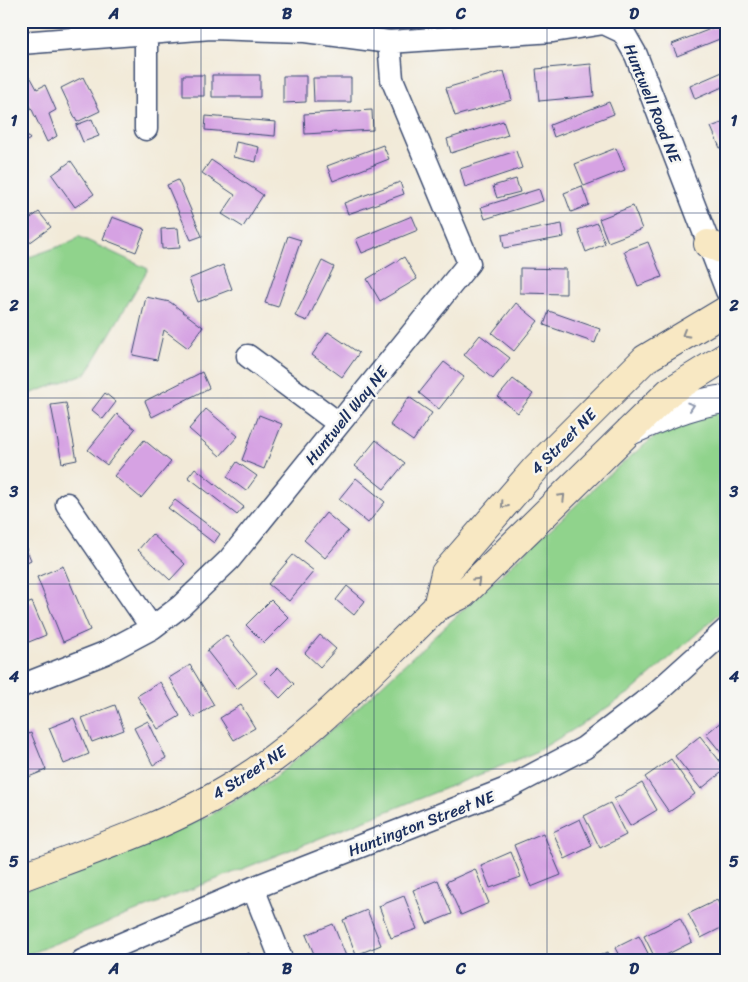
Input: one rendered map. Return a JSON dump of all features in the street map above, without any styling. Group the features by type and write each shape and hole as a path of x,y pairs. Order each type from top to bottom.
{"main road":[{"name":"4 Street NE","path":"437,607 445,573 536,468 646,360 727,310"},
{"name":"4 Street NE","path":"21,877 91,851 179,814 239,782 299,739 437,607 463,594 669,392 727,356"},
{"path":"21,856 91,851"}],"street":[{"name":"Huntwell Road NE","path":"21,43 211,28 305,31 389,42 553,31 604,23 623,32 636,55 717,248 727,291"},
{"path":"146,32 146,129"},
{"name":"Huntwell Way NE","path":"21,686 105,653 152,628 182,606 229,560 469,263 392,79 389,42"},
{"path":"248,356 338,423"},
{"path":"630,431 685,408 710,401 727,399"},
{"path":"67,504 152,628"},
{"name":"Huntington Street NE","path":"82,961 253,888 504,790 584,748 656,693 727,629"},
{"path":"253,888 282,961"}],"green space":[{"path":"78,236 148,269 87,373 21,397 21,260 74,241"},
{"path":"727,409 727,607 632,691 534,753 21,957 21,891 205,818 274,778 355,710 614,470 653,438 685,420"}],"building":[{"path":"726,23 727,36 677,56 672,44"},
{"path":"591,64 594,96 539,101 536,69"},
{"path":"727,70 727,85 695,99 690,86"},
{"path":"504,71 512,100 455,116 446,88"},
{"path":"183,75 204,75 204,96 183,96"},
{"path":"212,75 260,75 260,97 212,97"},
{"path":"283,76 306,76 306,102 283,103"},
{"path":"83,77 100,111 77,122 61,88"},
{"path":"31,78 37,89 45,85 56,110 49,114 57,136 47,142 21,86 21,82"},
{"path":"313,78 351,78 351,102 314,102"},
{"path":"609,102 614,114 554,137 550,125"},
{"path":"372,110 373,130 305,134 304,114"},
{"path":"206,116 276,122 275,136 205,130"},
{"path":"92,119 99,136 83,142 76,125"},
{"path":"503,121 508,135 451,153 447,139"},
{"path":"727,121 727,146 720,148 711,127"},
{"path":"21,128 30,139 21,145"},
{"path":"236,142 259,147 256,162 233,157"},
{"path":"383,145 389,159 333,181 327,166"},
{"path":"616,148 625,170 584,186 575,164"},
{"path":"516,151 522,168 465,187 460,169"},
{"path":"211,160 263,195 243,227 222,214 235,195 202,173"},
{"path":"71,161 94,194 75,207 52,175"},
{"path":"516,179 520,192 497,198 493,186"},
{"path":"178,180 202,236 191,240 167,185"},
{"path":"400,182 404,194 348,214 344,203"},
{"path":"582,186 589,205 571,212 564,193"},
{"path":"539,189 543,201 485,219 481,207"},
{"path":"633,206 642,229 608,242 599,219"},
{"path":"39,212 51,227 21,249 21,225"},
{"path":"412,216 418,230 362,253 356,239"},
{"path":"112,217 145,229 136,252 103,239"},
{"path":"597,223 605,244 586,252 578,230"},
{"path":"562,224 564,237 504,248 502,235"},
{"path":"178,228 180,248 162,249 161,229"},
{"path":"288,236 301,240 278,307 265,303"},
{"path":"648,242 662,277 638,286 624,251"},
{"path":"404,257 417,279 380,301 367,279"},
{"path":"322,261 334,267 307,321 295,316"},
{"path":"223,265 232,289 198,302 189,279"},
{"path":"520,268 566,269 566,294 520,293"},
{"path":"146,297 170,302 203,327 188,348 164,330 157,360 133,355"},
{"path":"516,303 538,321 514,351 492,333"},
{"path":"549,311 600,329 595,343 544,325"},
{"path":"328,332 359,353 342,377 312,355"},
{"path":"480,335 510,358 493,379 464,355"},
{"path":"444,362 464,377 439,409 419,393"},
{"path":"202,372 209,388 152,417 145,401"},
{"path":"513,379 533,394 518,413 498,397"},
{"path":"105,393 116,402 103,419 92,410"},
{"path":"409,397 432,413 413,441 390,425"},
{"path":"66,403 77,460 62,463 51,405"},
{"path":"206,409 238,436 220,456 189,429"},
{"path":"117,414 135,429 107,465 88,450"},
{"path":"259,415 282,424 264,469 242,460"},
{"path":"144,440 171,462 141,498 114,476"},
{"path":"376,440 405,463 384,489 355,466"},
{"path":"237,462 257,476 246,491 227,477"},
{"path":"195,468 244,507 237,515 188,477"},
{"path":"356,478 385,502 368,523 339,499"},
{"path":"175,500 220,534 214,543 168,508"},
{"path":"326,513 348,531 325,558 304,540"},
{"path":"152,534 185,564 170,580 138,550"},
{"path":"23,541 31,560 21,565 21,542"},
{"path":"293,555 314,571 289,601 268,584"},
{"path":"63,566 90,630 63,642 37,577"},
{"path":"347,586 365,601 354,615 336,600"},
{"path":"271,600 289,618 264,643 246,625"},
{"path":"32,602 46,635 24,644 21,636 21,606"},
{"path":"226,635 257,673 237,689 207,651"},
{"path":"320,635 336,649 320,667 305,653"},
{"path":"190,665 214,705 193,718 169,678"},
{"path":"278,667 294,684 280,698 264,681"},
{"path":"160,682 180,716 158,729 137,696"},
{"path":"115,705 124,730 92,742 82,718"},
{"path":"241,705 255,728 234,740 220,718"},
{"path":"727,717 727,760 706,734"},
{"path":"74,718 89,754 64,764 49,728"},
{"path":"148,721 166,758 153,765 134,728"},
{"path":"31,733 46,770 21,780 21,737"},
{"path":"700,736 726,769 701,789 675,756"},
{"path":"671,759 695,794 669,812 645,777"},
{"path":"642,783 657,810 630,826 614,799"},
{"path":"610,803 626,835 600,848 584,816"},
{"path":"580,819 592,846 565,859 553,832"},
{"path":"543,833 561,875 531,887 514,845"},
{"path":"511,852 521,877 490,888 481,865"},
{"path":"475,869 489,903 461,915 446,882"},
{"path":"438,880 452,914 427,924 413,890"},
{"path":"404,896 417,929 391,938 379,906"},
{"path":"727,896 727,906 722,899"},
{"path":"717,900 727,919 727,925 701,938 688,914"},
{"path":"367,910 381,945 356,955 343,920"},
{"path":"680,918 692,942 656,960 644,936"},
{"path":"333,924 348,961 317,961 306,935"},
{"path":"639,936 652,961 622,961 615,948"},
{"path":"608,952 612,961 587,961"},
{"path":"249,953 252,961 230,961"}]}
